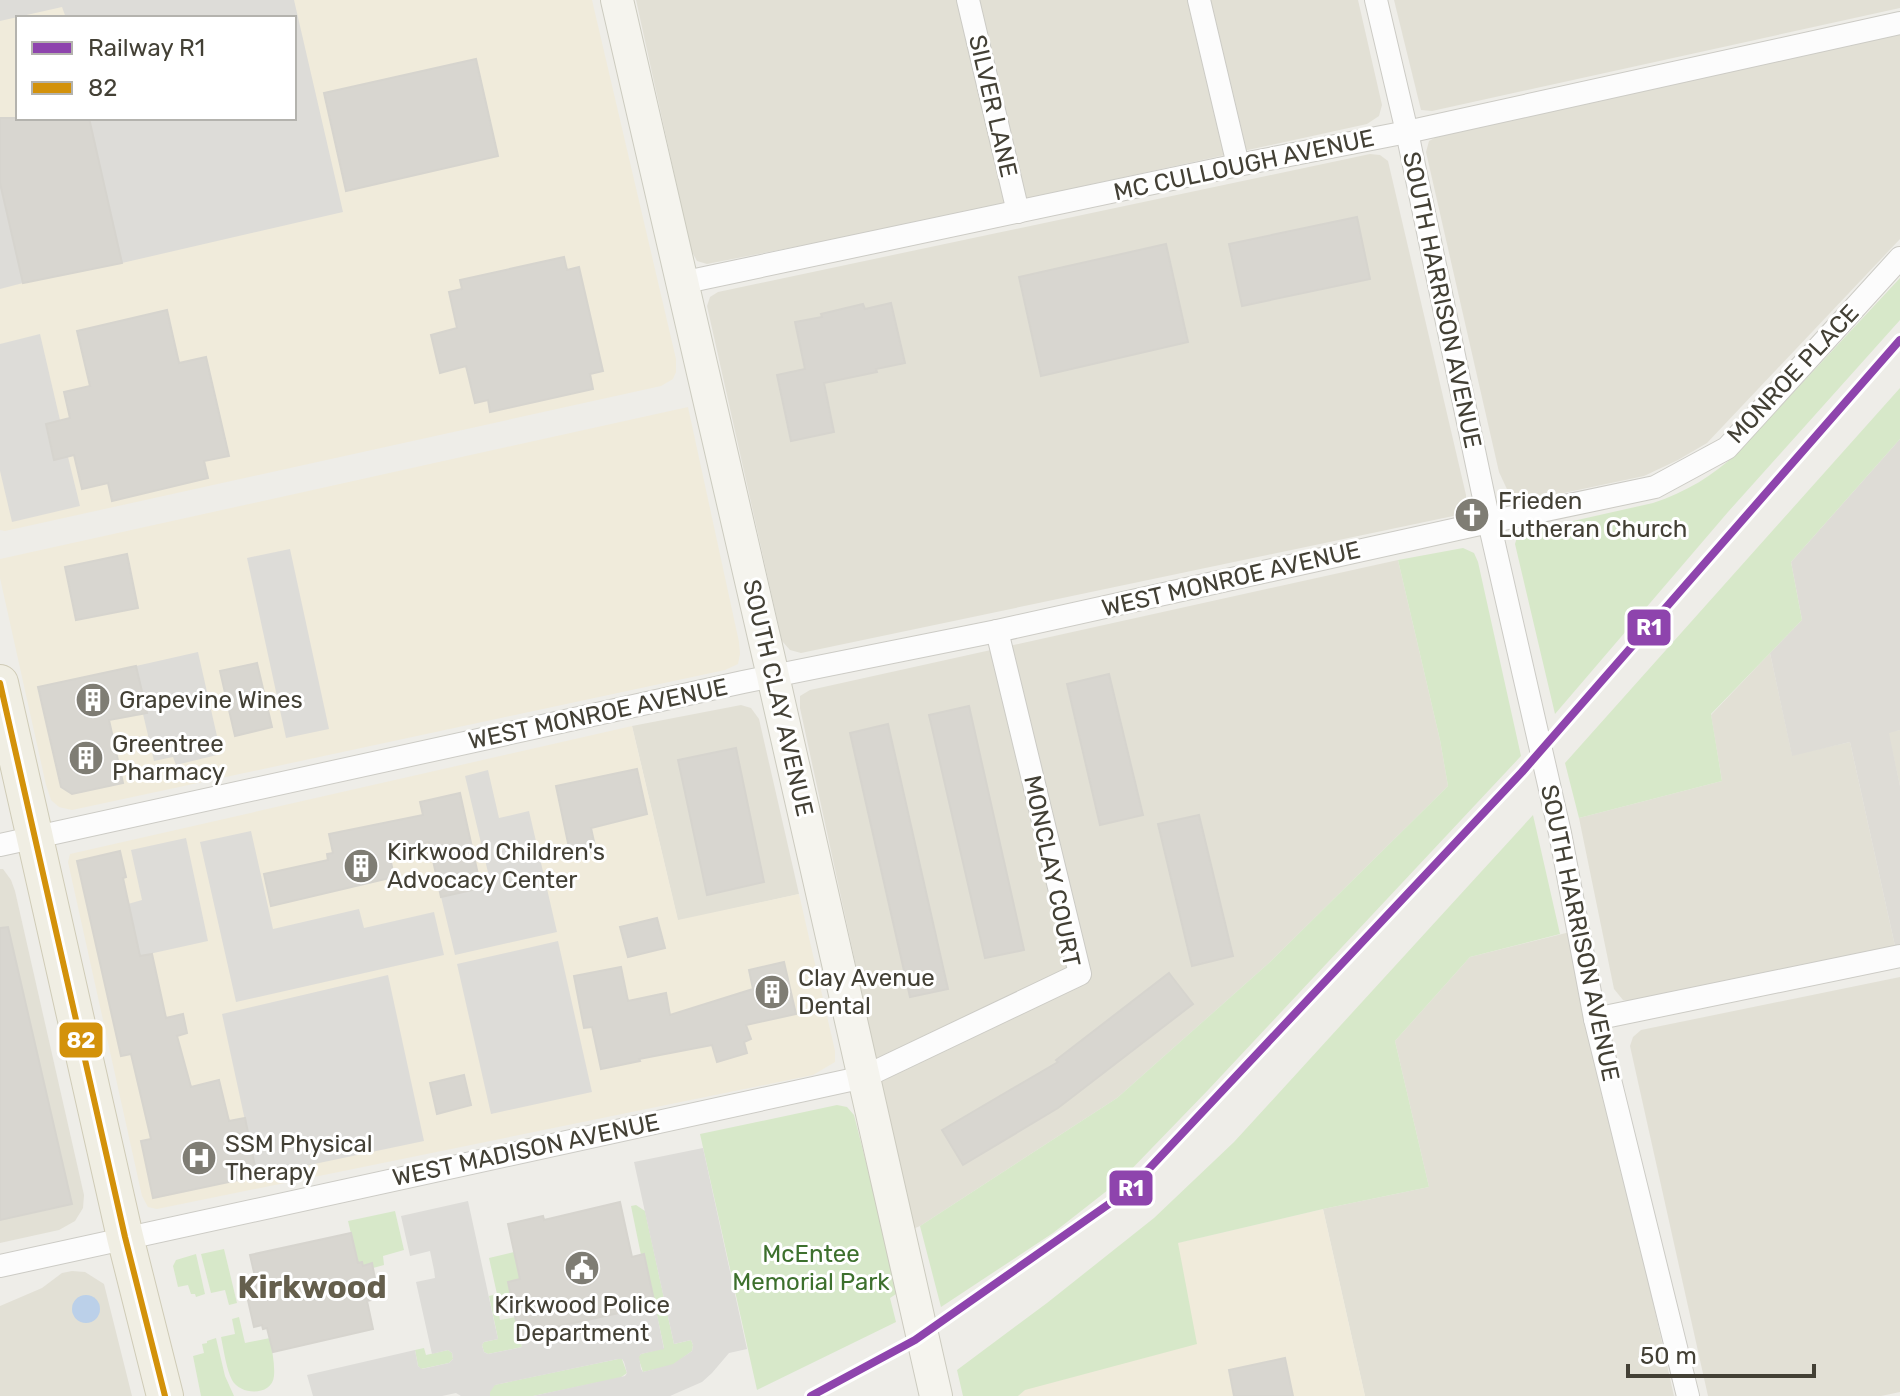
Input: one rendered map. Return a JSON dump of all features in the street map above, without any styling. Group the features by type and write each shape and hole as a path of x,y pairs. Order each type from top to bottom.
{"main road":[{"path":"0,683 125,1237 165,1396"}],"street":[{"name":"SOUTH CLAY AVENUE","path":"617,0 936,1396"},
{"name":"SILVER LANE","path":"968,0 1018,212"},
{"path":"1199,0 1238,165"},
{"name":"SOUTH HARRISON AVENUE","path":"1376,0 1560,833 1595,1019 1688,1396"},
{"name":"MC CULLOUGH AVENUE","path":"681,283 1407,132 1900,23"},
{"name":"MONROE PLACE","path":"1489,522 1655,487 1727,448 1900,258"},
{"name":"WEST MONROE AVENUE","path":"0,845 1489,522"},
{"name":"MONCLAY COURT","path":"864,1077 1080,974 997,631"},
{"path":"1595,1019 1900,956"},
{"name":"WEST MADISON AVENUE","path":"0,1266 864,1077"}],"shaded area":[{"path":"0,0 592,0 676,359 673,379 661,386 0,530"},
{"path":"0,0 294,0 343,212 122,263 89,120 296,120 296,16 65,16 62,7 0,21"},
{"path":"636,0 1358,0 1382,105 1379,116 1367,124 882,230 707,264 697,261 691,250"},
{"path":"1394,0 1900,0 1900,8 1432,111 1421,110"},
{"path":"1900,34 1900,239 1707,443 1644,476 1522,502 1512,500 1499,472 1426,152 1429,141 1442,134"},
{"path":"1370,154 1380,155 1388,161 1466,495 1466,506 1458,515 801,653 790,650 782,641 707,306 710,297 718,292"},
{"path":"0,183 23,283 0,289"},
{"path":"40,334 60,420 46,424 54,460 68,457 80,506 12,522 0,471 0,344"},
{"path":"688,407 739,642 738,664 725,670 72,810 59,807 51,800 0,578 0,559"},
{"path":"1900,439 1900,730 1889,733 1900,786 1900,944 1895,946 1850,742 1792,756 1770,653 1802,620 1791,562"},
{"path":"290,549 329,729 286,738 247,558"},
{"path":"1398,560 1448,786 1270,962 1117,1098 913,1229 800,708 800,696 810,690"},
{"path":"198,652 221,754 176,765 173,757 154,761 136,666"},
{"path":"1770,653 1792,755 1850,742 1895,946 1633,1002 1623,1000 1614,989 1579,818 1722,781 1711,715"},
{"path":"741,705 751,708 759,719 799,894 678,921 632,726"},
{"path":"632,726 678,920 799,894 835,1062 813,1075 157,1209 148,1207 142,1196 68,862 70,854"},
{"path":"1900,730 1900,786 1888,732"},
{"path":"488,770 499,818 529,811 557,932 455,955 441,897 491,885 465,776"},
{"path":"251,831 273,929 359,909 364,928 434,912 444,955 236,1002 200,842"},
{"path":"186,838 208,941 140,956 128,904 142,900 131,850"},
{"path":"0,869 11,880 15,891 84,1195 83,1208 75,1221 59,1230 0,1243"},
{"path":"1570,932 1674,1396 1365,1396 1323,1209 1429,1187 1395,1041 1470,957"},
{"path":"558,941 592,1092 491,1114 457,964"},
{"path":"388,975 424,1141 257,1176 222,1014"},
{"path":"1900,977 1900,1392 1881,1396 1708,1396 1630,1046 1633,1037 1641,1030"},
{"path":"703,1148 747,1349 729,1353 702,1382 670,1396 533,1396 625,1376 624,1362 618,1359 495,1385 490,1396 461,1396 456,1393 442,1396 313,1396 307,1375 415,1350 418,1366 422,1369 449,1363 453,1359 448,1350 432,1354 416,1282 435,1278 430,1251 410,1256 401,1216 468,1201 498,1339 484,1342 484,1352 488,1354 522,1347 519,1335 655,1305 664,1349 641,1354 641,1369 643,1372 673,1364 692,1351 693,1345 691,1340 674,1344 634,1162"},
{"path":"1323,1209 1365,1396 1018,1396 1177,1243"},
{"path":"85,1272 104,1284 132,1396 0,1396 0,1306 42,1288 62,1273"}],"green space":[{"path":"1900,278 1900,320 1728,512 1555,714 1515,544 1517,537 1524,532 1653,503 1709,476 1738,452"},
{"path":"1900,388 1900,439 1791,562 1802,620 1711,714 1722,781 1579,818 1565,763"},
{"path":"1463,548 1474,553 1478,562 1521,756 1122,1179 1053,1233 941,1307 920,1226 1117,1098 1270,962 1448,786 1398,560"},
{"path":"1533,815 1560,934 1470,957 1395,1041 1429,1187 1178,1243 1197,1344 1025,1390 1018,1396 963,1396 957,1370 1154,1218 1234,1142"},
{"name":"McEntee Memorial Park","path":"837,1105 847,1107 854,1115 899,1292 890,1298 896,1322 757,1390 700,1134"},
{"path":"636,1205 645,1211 674,1344 691,1340 693,1345 692,1351 673,1365 643,1372 638,1357 664,1348 631,1206"},
{"path":"395,1211 404,1250 383,1256 384,1265 373,1268 372,1264 363,1266 358,1263 348,1221"},
{"path":"224,1249 237,1303 229,1305 225,1290 211,1293 201,1254"},
{"path":"514,1252 520,1279 508,1282 511,1297 496,1301 500,1320 516,1317 522,1347 488,1354 484,1352 484,1342 498,1339 489,1296 497,1294 489,1258"},
{"path":"196,1254 205,1294 196,1297 191,1294 188,1285 178,1287 173,1266 176,1260"},
{"path":"239,1317 245,1343 270,1338 274,1376 268,1387 256,1392 236,1385 228,1370 221,1337 235,1334 232,1319"},
{"path":"216,1338 225,1376 234,1396 201,1396 193,1356 204,1353 202,1344"},
{"path":"424,1348 426,1355 448,1350 453,1359 449,1363 421,1369 415,1350"},
{"path":"622,1359 627,1373 620,1378 533,1396 490,1396 494,1385"}],"water":[{"path":"86,1295 96,1299 100,1309 96,1319 86,1323 76,1319 72,1309 76,1299"}],"building":[{"path":"476,59 498,156 346,191 324,93"},
{"path":"0,118 89,120 122,263 23,283 0,183"},
{"path":"1357,217 1370,279 1242,306 1229,244"},
{"path":"1166,244 1188,342 1041,376 1019,277"},
{"path":"564,257 567,270 579,267 603,371 590,374 593,389 490,412 488,400 475,403 466,366 440,373 431,335 457,328 449,292 462,289 460,280"},
{"path":"891,303 905,363 824,383 834,432 791,441 777,375 805,369 795,322 863,304 865,309"},
{"path":"167,310 179,363 206,357 229,456 204,461 208,478 112,501 108,483 82,489 74,455 54,460 46,424 70,418 64,392 90,386 77,331"},
{"path":"127,554 138,608 76,620 65,567"},
{"path":"257,663 272,727 235,736 220,671"},
{"path":"136,666 147,713 109,720 123,783 72,794 61,787 38,687"},
{"path":"1109,674 1143,815 1100,825 1067,684"},
{"path":"969,706 1024,950 985,958 929,715"},
{"path":"888,724 948,989 910,997 850,733"},
{"path":"736,748 764,882 707,895 678,760"},
{"path":"637,769 647,814 591,828 596,851 571,857 556,786"},
{"path":"460,793 481,888 441,897 429,842 389,852 394,877 271,906 264,874 328,860 327,854 333,853 329,834 423,815 420,802"},
{"path":"1199,815 1233,956 1192,966 1158,824"},
{"path":"120,851 140,956 152,954 166,1018 183,1014 187,1033 177,1036 191,1087 219,1080 229,1121 245,1118 257,1176 153,1198 141,1141 151,1139 131,1054 121,1056 77,861"},
{"path":"657,918 665,948 628,957 620,927"},
{"path":"8,927 72,1204 0,1220 0,928"},
{"path":"784,962 796,1014 746,1025 751,1039 744,1042 747,1053 717,1062 712,1045 601,1069 592,1027 584,1028 574,976 621,967 628,1001 666,993 670,1015 753,989 749,970"},
{"path":"1169,973 1193,1004 1058,1108 963,1165 942,1130 1058,1062 1056,1060"},
{"path":"464,1075 471,1105 437,1114 430,1083"},
{"name":"Kirkwood Police Department","path":"620,1202 632,1257 644,1254 655,1305 519,1335 508,1282 520,1279 508,1224 543,1216 544,1220"},
{"path":"351,1233 358,1263 362,1262 363,1266 372,1263 378,1294 370,1296 371,1300 367,1301 373,1329 273,1352 267,1328 263,1329 262,1325 254,1327 245,1287 256,1281 250,1255"},
{"path":"1285,1358 1293,1396 1234,1396 1229,1370"}],"rail line":[{"name":"R1","path":"811,1396 915,1340 1129,1190 1522,772 1900,340"}],"transit line":[{"name":"82","path":"0,683 125,1237 165,1396"}],"place":[{"name":"Frieden Lutheran Church","path":"1472,515"},
{"name":"Grapevine Wines","path":"93,700"},
{"name":"Greentree Pharmacy","path":"86,758"},
{"name":"Kirkwood Children's Advocacy Center","path":"361,866"},
{"name":"Clay Avenue Dental","path":"772,992"},
{"name":"SSM Physical Therapy","path":"199,1158"},
{"name":"Kirkwood Police Department","path":"582,1268"}],"district":[{"name":"Kirkwood","path":"312,1287"}]}
